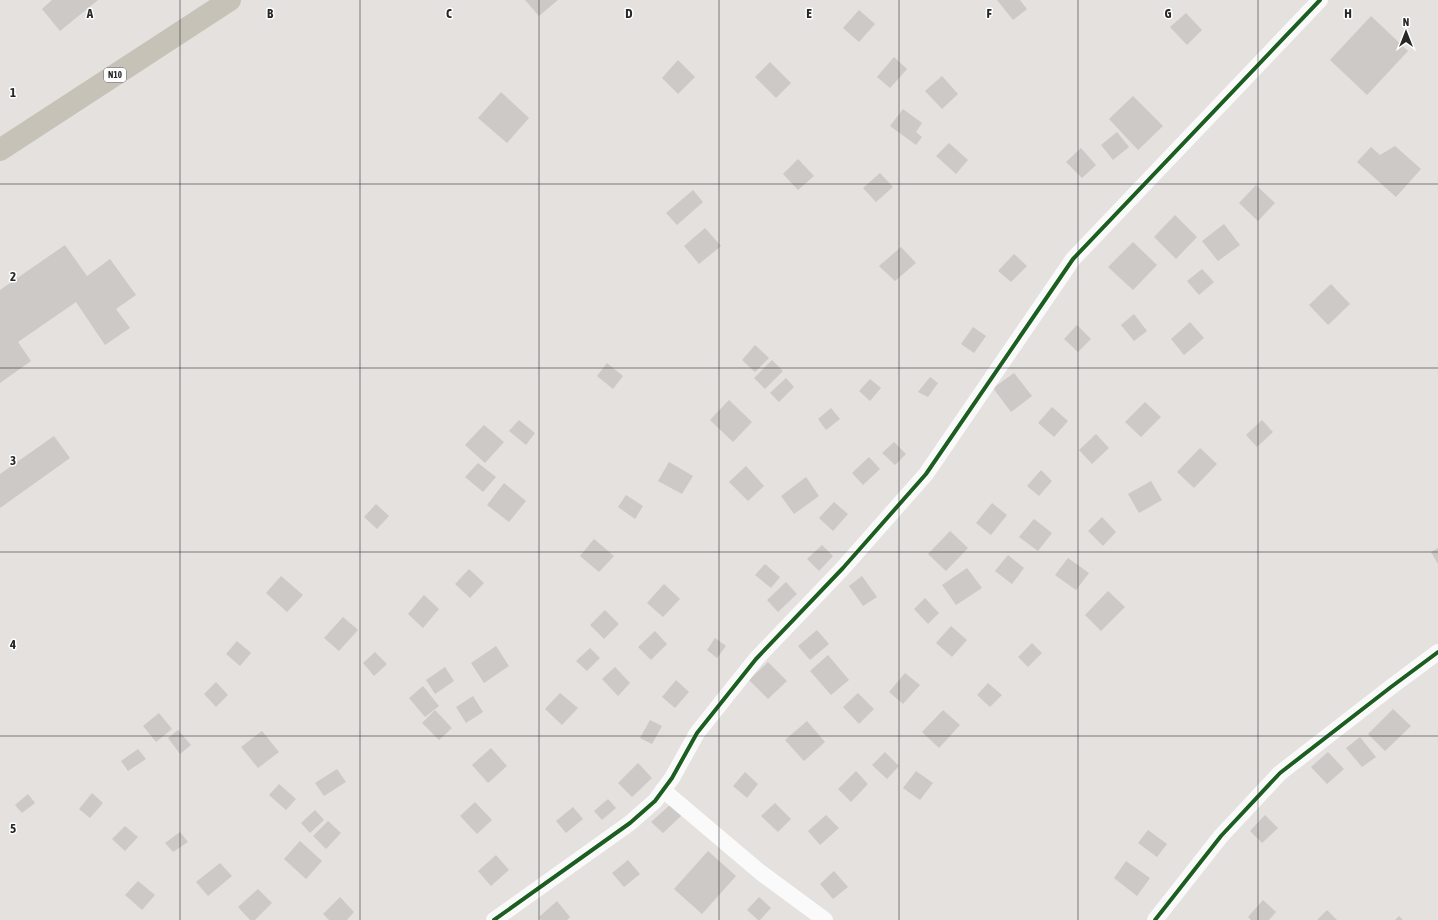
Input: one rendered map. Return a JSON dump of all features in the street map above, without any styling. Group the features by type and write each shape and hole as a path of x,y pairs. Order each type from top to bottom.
{"main road":[{"name":"N10","path":"0,150 230,0"}],"street":[{"path":"494,920 630,823 655,801 672,778 697,734 756,659 843,568 926,474 1073,259 1320,0"},
{"path":"1155,920 1221,836 1280,773 1438,652"},
{"path":"663,790 760,872 825,920"}],"building":[{"path":"52,0 98,0 60,31 42,9"},
{"path":"525,0 558,0 539,16"},
{"path":"997,0 1020,0 1027,9 1013,20"},
{"path":"859,10 875,24 859,42 843,28"},
{"path":"1186,13 1202,30 1187,45 1170,27"},
{"path":"1371,16 1408,51 1367,95 1330,60"},
{"path":"894,57 907,69 890,88 877,77"},
{"path":"678,60 695,77 678,94 662,78"},
{"path":"770,62 791,83 776,98 755,77"},
{"path":"942,76 958,94 942,109 925,91"},
{"path":"501,92 529,118 507,143 478,118"},
{"path":"1133,96 1163,126 1138,150 1109,119"},
{"path":"903,109 922,123 916,132 922,137 916,145 890,126"},
{"path":"1117,132 1129,147 1113,160 1101,145"},
{"path":"949,143 968,160 956,174 936,156"},
{"path":"1395,146 1421,169 1396,197 1357,162 1371,147 1380,155"},
{"path":"1081,148 1096,165 1082,178 1066,162"},
{"path":"798,159 814,176 798,190 783,174"},
{"path":"880,173 893,187 876,202 863,188"},
{"path":"1256,185 1275,203 1258,221 1239,203"},
{"path":"693,190 703,202 677,225 666,213"},
{"path":"1175,215 1197,237 1176,259 1154,237"},
{"path":"1224,224 1240,245 1218,261 1202,241"},
{"path":"705,228 721,246 699,264 684,246"},
{"path":"1133,242 1157,265 1133,290 1108,267"},
{"path":"65,245 87,276 110,259 136,295 116,309 130,328 105,345 76,302 18,342 31,361 0,383 0,290"},
{"path":"901,247 916,263 895,281 879,266"},
{"path":"1014,254 1027,266 1011,282 998,271"},
{"path":"1202,269 1214,282 1199,295 1187,281"},
{"path":"1331,284 1350,304 1328,325 1309,305"},
{"path":"1134,314 1147,331 1134,341 1121,325"},
{"path":"1190,322 1204,338 1184,355 1171,339"},
{"path":"1077,325 1091,339 1078,352 1064,339"},
{"path":"973,327 986,336 974,353 961,344"},
{"path":"755,345 769,358 755,372 742,360"},
{"path":"772,360 783,371 765,389 754,378"},
{"path":"607,363 623,376 613,389 597,376"},
{"path":"1014,373 1032,396 1011,412 993,388"},
{"path":"930,377 938,383 928,397 918,392"},
{"path":"786,378 794,387 779,402 770,393"},
{"path":"870,379 881,388 870,401 859,391"},
{"path":"729,400 752,422 733,442 710,420"},
{"path":"1145,402 1161,417 1141,437 1125,422"},
{"path":"1052,407 1068,421 1054,437 1038,423"},
{"path":"831,408 840,419 826,430 818,419"},
{"path":"519,420 535,433 526,445 509,431"},
{"path":"1262,420 1273,432 1257,447 1246,435"},
{"path":"484,425 504,442 485,463 465,445"},
{"path":"1096,434 1109,448 1092,464 1079,450"},
{"path":"54,436 70,458 0,508 0,474"},
{"path":"894,442 906,454 895,465 882,453"},
{"path":"1200,448 1217,464 1194,488 1177,472"},
{"path":"869,457 880,469 863,485 852,473"},
{"path":"669,462 693,476 682,494 658,481"},
{"path":"478,463 496,477 483,492 465,477"},
{"path":"746,466 764,486 748,501 729,482"},
{"path":"1041,470 1052,481 1039,496 1027,486"},
{"path":"806,477 819,496 794,514 781,496"},
{"path":"1151,481 1162,500 1139,513 1128,494"},
{"path":"504,483 526,501 509,522 487,505"},
{"path":"626,495 643,506 635,519 618,507"},
{"path":"834,502 848,514 833,531 819,518"},
{"path":"992,503 1007,515 991,535 976,523"},
{"path":"376,504 389,516 377,529 364,517"},
{"path":"1102,517 1116,532 1103,546 1088,531"},
{"path":"1034,519 1052,533 1038,551 1019,537"},
{"path":"950,531 968,548 946,571 928,554"},
{"path":"594,539 614,556 599,572 580,556"},
{"path":"822,545 833,556 819,571 807,559"},
{"path":"1438,548 1438,564 1431,552"},
{"path":"1008,555 1024,568 1012,584 995,571"},
{"path":"1068,558 1089,573 1076,590 1055,575"},
{"path":"765,564 780,577 771,588 755,575"},
{"path":"967,568 982,588 956,605 942,585"},
{"path":"469,569 484,583 470,598 455,584"},
{"path":"281,576 303,595 287,612 266,593"},
{"path":"862,576 877,597 863,606 849,586"},
{"path":"786,582 797,594 778,612 767,600"},
{"path":"664,584 680,599 663,617 647,603"},
{"path":"1108,591 1125,607 1101,631 1085,615"},
{"path":"424,595 439,609 423,628 408,614"},
{"path":"925,598 939,613 928,624 914,609"},
{"path":"605,610 619,624 604,639 590,625"},
{"path":"343,617 358,630 339,651 324,638"},
{"path":"951,626 967,640 952,657 936,643"},
{"path":"817,630 829,644 810,660 798,646"},
{"path":"655,631 667,644 651,660 638,647"},
{"path":"715,638 726,646 717,658 707,650"},
{"path":"237,641 251,653 240,666 226,654"},
{"path":"1032,643 1042,653 1028,667 1018,657"},
{"path":"496,646 509,666 484,683 471,663"},
{"path":"590,648 600,658 587,671 576,661"},
{"path":"375,652 387,664 374,676 363,663"},
{"path":"828,655 849,680 831,695 810,671"},
{"path":"768,662 787,681 768,699 749,680"},
{"path":"445,667 454,681 435,694 426,680"},
{"path":"615,667 630,683 618,696 602,679"},
{"path":"905,673 920,685 903,704 889,692"},
{"path":"676,680 689,692 675,708 662,697"},
{"path":"216,682 228,695 216,707 204,694"},
{"path":"988,683 1002,695 990,707 977,695"},
{"path":"423,686 439,706 425,717 409,698"},
{"path":"560,693 578,708 562,725 545,709"},
{"path":"858,693 874,709 859,724 843,707"},
{"path":"473,696 483,712 466,723 456,707"},
{"path":"1393,709 1411,726 1385,751 1368,734"},
{"path":"435,710 452,728 439,740 422,723"},
{"path":"943,710 960,725 939,748 922,732"},
{"path":"159,713 172,729 156,742 143,726"},
{"path":"650,720 662,726 652,744 640,738"},
{"path":"807,721 825,742 804,761 785,740"},
{"path":"178,730 191,745 180,754 168,738"},
{"path":"262,731 279,752 258,768 241,747"},
{"path":"1360,737 1376,757 1362,767 1346,748"},
{"path":"491,748 507,766 488,783 472,765"},
{"path":"138,749 146,759 128,771 121,761"},
{"path":"885,752 899,766 887,779 872,765"},
{"path":"1328,752 1344,769 1327,784 1311,767"},
{"path":"638,763 652,778 632,797 618,783"},
{"path":"337,769 346,782 324,796 315,783"},
{"path":"856,771 868,784 851,802 838,789"},
{"path":"916,771 933,783 920,800 903,788"},
{"path":"745,772 758,784 747,798 733,786"},
{"path":"279,784 296,799 286,810 269,795"},
{"path":"92,793 103,803 90,818 79,809"},
{"path":"28,794 35,803 22,813 15,805"},
{"path":"608,799 616,808 602,820 594,811"},
{"path":"475,802 492,820 477,834 460,816"},
{"path":"775,803 791,819 778,832 761,816"},
{"path":"671,804 682,815 663,833 651,822"},
{"path":"573,807 583,819 566,833 556,821"},
{"path":"315,810 324,820 310,833 301,823"},
{"path":"826,815 839,828 820,845 808,831"},
{"path":"1265,815 1278,828 1262,843 1250,831"},
{"path":"328,821 341,833 326,849 313,836"},
{"path":"125,826 138,837 125,851 112,839"},
{"path":"1148,830 1167,844 1157,857 1138,843"},
{"path":"180,832 188,842 173,852 165,843"},
{"path":"300,841 322,861 306,879 284,859"},
{"path":"708,851 736,876 702,914 674,889"},
{"path":"496,855 509,870 491,886 478,871"},
{"path":"628,860 640,874 624,887 612,873"},
{"path":"1126,861 1150,878 1137,896 1114,878"},
{"path":"220,863 232,876 208,896 196,882"},
{"path":"834,871 848,887 833,899 820,884"},
{"path":"138,881 155,895 142,910 125,895"},
{"path":"258,889 272,903 255,920 250,920 238,907"},
{"path":"340,897 354,912 347,920 329,920 323,914"},
{"path":"759,897 771,908 760,920 758,920 747,910"},
{"path":"1263,900 1276,912 1269,920 1251,920 1248,917"},
{"path":"557,901 570,917 567,920 541,920 539,917"},
{"path":"1327,910 1337,920 1317,920"},
{"path":"1399,916 1403,920 1395,920"}],"cycle path":[{"path":"494,920 630,823 655,801 672,778 697,733 756,659 843,568 926,474 1073,259 1320,0"},
{"path":"1155,920 1221,836 1280,773 1438,652"}]}
